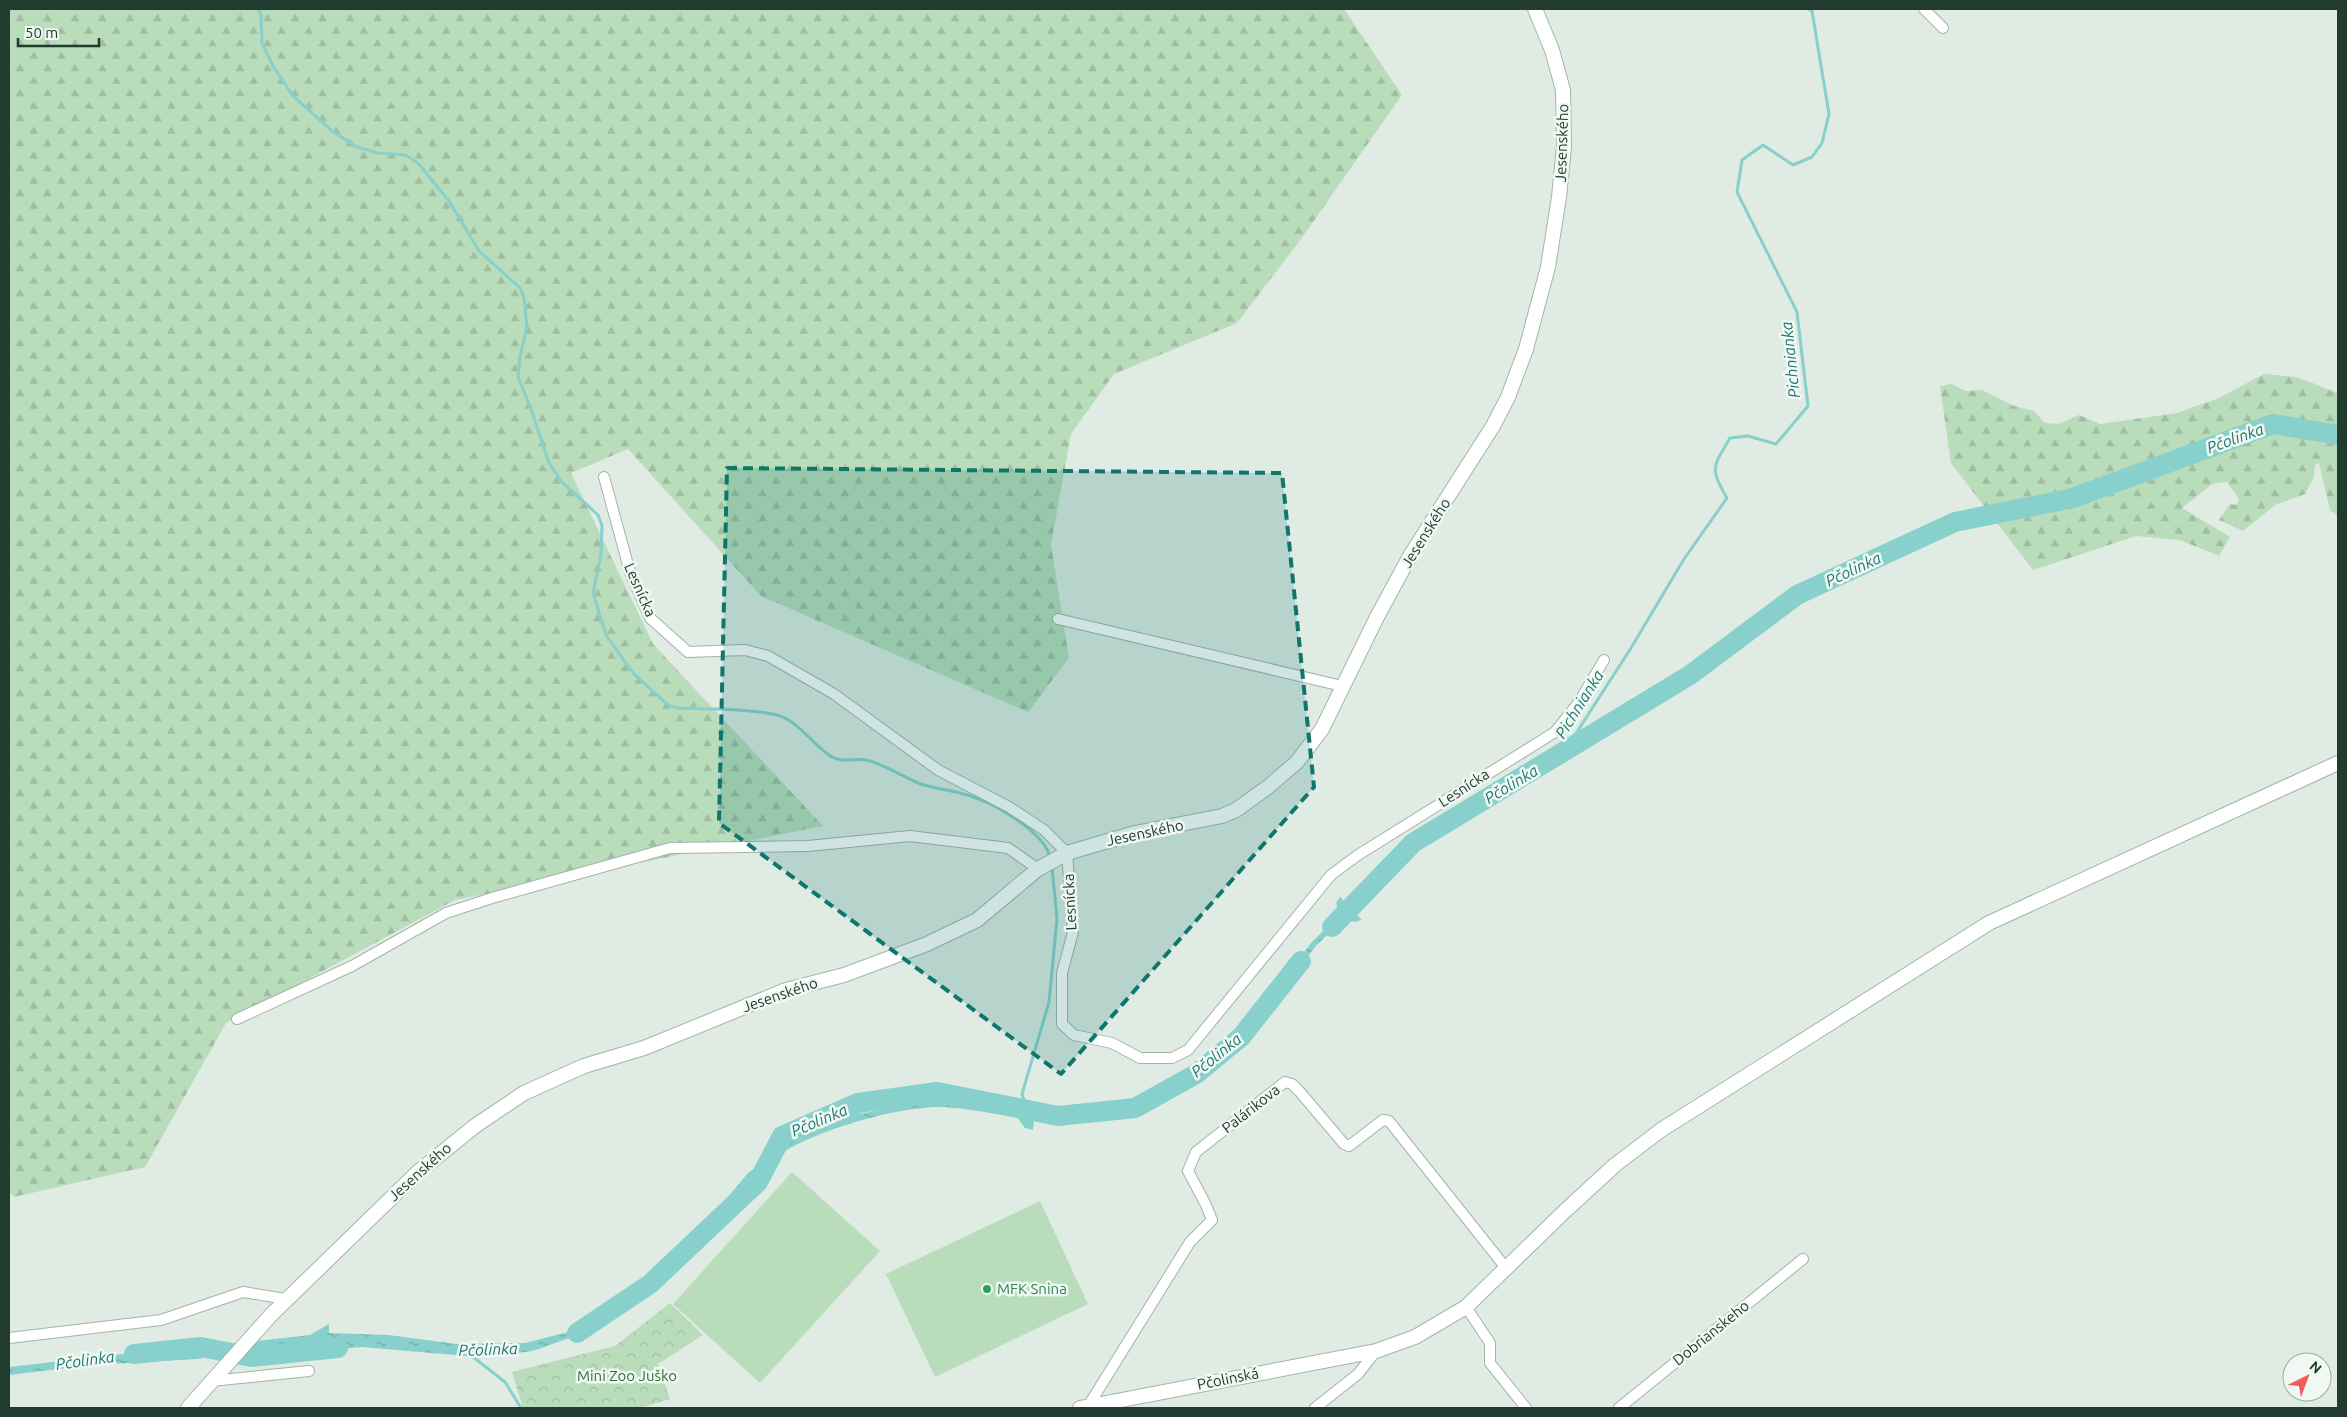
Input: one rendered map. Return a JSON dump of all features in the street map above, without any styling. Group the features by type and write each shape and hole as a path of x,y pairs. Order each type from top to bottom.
{"street":[{"name":"Jesenského","path":"188,1408 270,1315 418,1172 475,1126 524,1093 584,1066 644,1048 786,990 844,975 927,944 977,920 1038,869 1067,853 1135,833 1189,824 1236,810 1268,787 1297,762 1322,729 1342,686 1410,556 1493,426 1508,397 1526,349 1548,267 1559,196 1564,146 1563,90 1552,50 1535,9"},
{"path":"1924,9 1943,28"},
{"name":"Lesnícka","path":"604,476 630,572 650,618 688,652 745,650 775,660 834,694 938,770 1009,807 1044,830 1067,853 1073,932 1062,973 1062,1024 1074,1035 1112,1043 1140,1058 1172,1058 1188,1050 1331,874 1358,855 1554,732 1578,702 1604,660"},
{"path":"1058,619 1342,686"},
{"name":"Pčolinská","path":"1086,1408 1376,1351 1415,1337 1466,1307 1615,1165 1660,1130 1989,923 2338,763"},
{"path":"237,1019 352,966 446,913 492,898 670,848 808,846 910,836 1008,848 1038,869"},
{"name":"Palárikova","path":"1086,1408 1190,1242 1212,1220 1188,1171 1196,1152 1285,1082 1292,1084 1300,1092 1344,1144 1349,1146 1376,1124 1383,1120 1389,1121 1506,1268"},
{"name":"Dobrianskeho","path":"1619,1408 1804,1258"},
{"path":"9,1338 161,1320 243,1292 286,1299"},
{"path":"1466,1307 1490,1343 1490,1362 1526,1408"},
{"path":"1315,1408 1358,1374 1376,1351"},
{"path":"211,1381 309,1371"}],"highlighted area":[{"path":"727,468 1282,473 1314,787 1061,1074 719,823"}],"green space":[{"path":"9,9 1344,9 1402,95 1301,239 1237,323 1114,374 1071,434 1051,545 1069,658 1028,712 761,596 628,449 571,473 653,644 823,826 455,900 226,1023 145,1167 14,1197 9,1191"},
{"path":"2264,374 2296,377 2338,393 2338,516 2330,510 2319,463 2315,465 2314,477 2305,494 2275,505 2243,531 2219,520 2230,504 2236,505 2239,499 2227,482 2212,484 2182,508 2230,537 2219,556 2180,540 2136,536 2033,570 1951,463 1940,386 1952,384 1966,391 1982,390 2014,406 2034,411 2045,423 2059,424 2079,415 2100,424 2177,413 2219,398"},
{"path":"792,1172 880,1251 760,1383 673,1304"},
{"name":"MFK Snina","path":"1040,1201 1088,1304 935,1377 886,1274"},
{"name":"Mini Zoo Juško","path":"670,1303 703,1335 658,1364 670,1399 640,1408 523,1408 512,1372 615,1346"}],"water":[{"path":"1340,897 1362,920 1354,922 1345,917 1315,947 1248,1036 1205,1076 1146,1110 1118,1117 1034,1120 1033,1130 1025,1128 1017,1117 964,1109 934,1107 869,1118 822,1133 781,1153 755,1173 738,1191 685,1258 636,1303 598,1326 541,1348 520,1353 477,1354 473,1359 466,1356 362,1347 329,1350 329,1358 315,1358 311,1346 284,1345 197,1359 92,1365 9,1375 9,1367 140,1352 197,1350 229,1344 310,1335 329,1324 329,1333 388,1335 457,1344 525,1343 576,1330 618,1309 643,1290 673,1262 748,1173 788,1144 853,1115 935,1100 1021,1112 1033,1101 1034,1108 1117,1114 1144,1107 1203,1073 1245,1033 1311,943 1339,915 1336,903"}],"waterway":[{"path":"258,9 261,14 262,43 273,66 293,96 332,131 357,147 378,153 405,155 418,163 449,201 479,251 520,288 524,298 527,327 520,356 518,377 549,463 561,481 598,515 602,526 601,555 593,593 606,635 633,673 667,704 676,708 763,712 776,715 791,722 826,753 836,759 871,761 918,783 962,793 986,802 1008,814 1031,831 1047,849 1050,858"},
{"name":"Pichnianka","path":"1564,752 1631,648 1684,559 1727,498 1717,480 1715,468 1730,438 1748,436 1776,444 1808,406 1797,312 1737,192 1742,160 1763,145 1793,165 1812,157 1822,143 1829,114 1812,11 1809,9"},
{"name":"Pčolinka","path":"1332,927 1413,843 1690,675 1797,595 1955,522 2073,498 2273,424 2338,435"},
{"path":"1028,1111 1022,1094 1049,1002 1057,919 1052,867"},
{"name":"Pčolinka","path":"577,1333 650,1284 758,1182 782,1136 858,1103 937,1092 1058,1116 1135,1108 1196,1074 1241,1037 1301,961"},
{"name":"Pčolinka","path":"134,1354 201,1347 251,1357 338,1348"},
{"path":"473,1357 505,1382 521,1408"}],"place":[{"name":"MFK Snina","path":"987,1289"}]}
